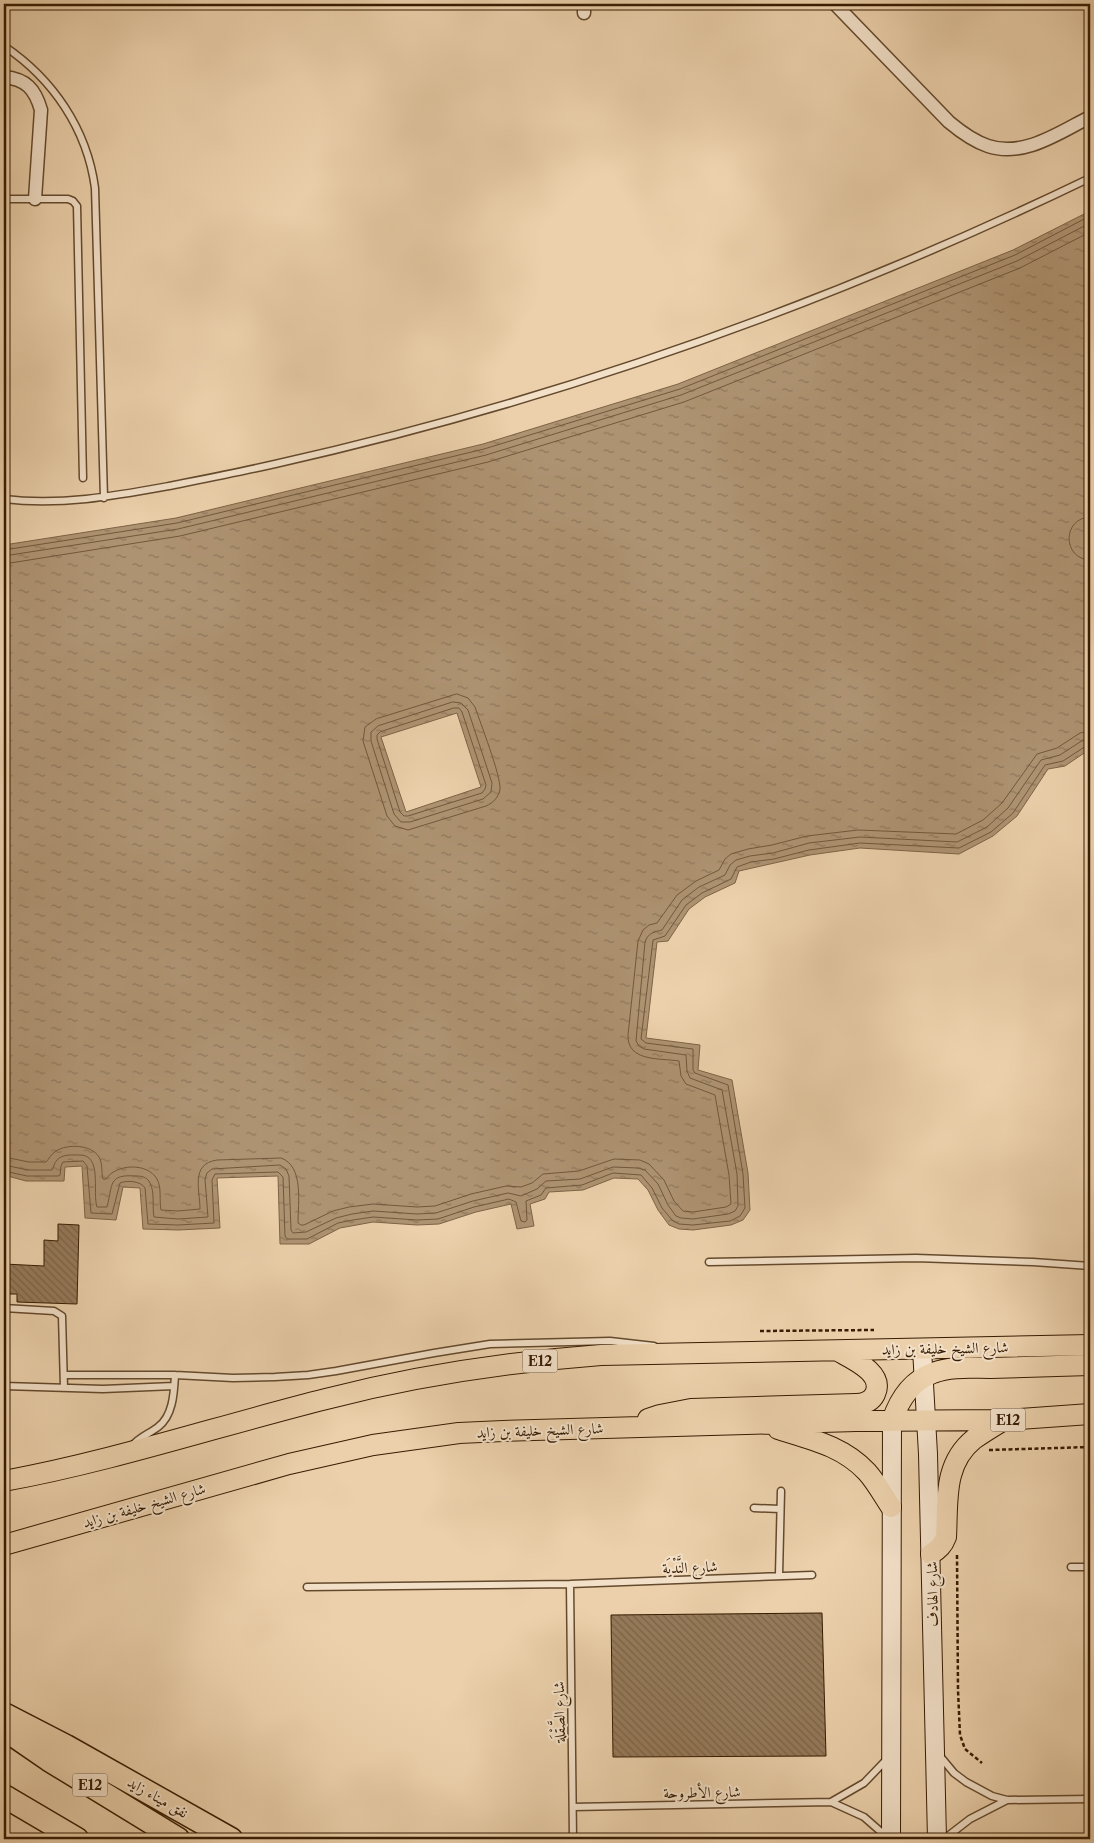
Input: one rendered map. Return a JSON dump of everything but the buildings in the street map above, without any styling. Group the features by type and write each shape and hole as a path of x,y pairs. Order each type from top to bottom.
{"highway":[{"name":"نفق ميناء زايد","path":"4,1714 66,1746 231,1839"},
{"name":"E12","path":"4,1728 49,1760 178,1839"},
{"path":"4,1796 77,1839"}],"main road":[{"name":"شارع الشيخ خليفة بن زايد","path":"4,1481 126,1454 326,1399 417,1379 566,1358 601,1355 684,1355 1090,1345"},
{"path":"633,1427 660,1415 691,1409 864,1404 871,1400 876,1394 876,1378 871,1372 838,1351"},
{"path":"892,1421 896,1408 903,1396 913,1385 934,1372 960,1368 1090,1365"},
{"name":"شارع الشيخ خليفة بن زايد","path":"4,1545 289,1464 373,1445 468,1433 633,1427 1004,1420 1090,1414"},
{"path":"931,1554 938,1550 946,1537 948,1483 957,1459 974,1439 1004,1420"},
{"path":"759,1424 838,1449 854,1460 867,1473 891,1507"}],"street":[{"path":"835,4 949,122 968,137 989,147 1014,149 1035,144 1090,117"},
{"path":"4,77 18,80 30,87 38,97 41,110 35,199"},
{"name":"شارع الهادف","path":"922,1349 931,1554 937,1839"},
{"path":"890,1839 892,1421"}],"lane":[{"path":"4,46 23,61 53,90 76,123 90,158 95,188 104,498"},
{"path":"4,499 44,502 104,498 334,451 485,410 573,383 719,333 818,296 979,230 1090,178"},
{"path":"4,199 68,199 73,201 78,211 83,478"},
{"path":"709,1262 916,1258 994,1260 1090,1266"},
{"path":"4,1308 60,1313 63,1319 64,1388"},
{"path":"64,1375 175,1375 233,1378 308,1375 462,1348 516,1343 628,1342 647,1344 684,1355"},
{"path":"126,1454 136,1441 163,1423 172,1404 175,1375"},
{"path":"102,1376 103,1389"},
{"path":"4,1386 103,1389 174,1386"},
{"path":"779,1576 781,1491"},
{"path":"754,1508 780,1509"},
{"path":"1071,1567 1090,1567"},
{"name":"شارع النَّدْيَة","path":"307,1587 570,1584 812,1575"},
{"name":"شارع الصَّقْلَة","path":"570,1584 573,1839"},
{"path":"935,1750 954,1773 992,1796 1007,1800 1090,1799"},
{"name":"شارع الأطروحة","path":"573,1807 831,1802 849,1794 864,1783 878,1770 890,1754"},
{"path":"944,1839 972,1818 1007,1800"},
{"name":"شارع الأطروحة","path":"831,1802 864,1817 890,1839"}],"path":[{"path":"985,1455 989,1450 1090,1447"},
{"path":"958,1548 958,1690 960,1735 965,1749 982,1763"}],"water":[{"path":"1090,211 1090,524 1087,540 1090,546 1090,749 1065,766 1048,769 1017,816 993,836 959,854 860,848 810,855 739,871 735,883 705,897 689,909 668,941 657,942 646,1038 700,1045 698,1070 732,1080 748,1173 750,1210 743,1220 731,1225 693,1230 679,1229 669,1225 658,1210 648,1190 638,1179 614,1178 583,1190 549,1192 545,1199 530,1204 534,1226 517,1229 511,1204 476,1212 439,1224 417,1225 373,1222 340,1228 309,1244 280,1244 278,1176 217,1178 220,1228 178,1230 143,1229 140,1188 123,1187 116,1220 85,1218 82,1166 65,1167 64,1181 26,1181 4,1175 4,545 176,518 483,444 678,384 1013,250","holes":["457,713 481,787 406,812 381,737"]}]}
